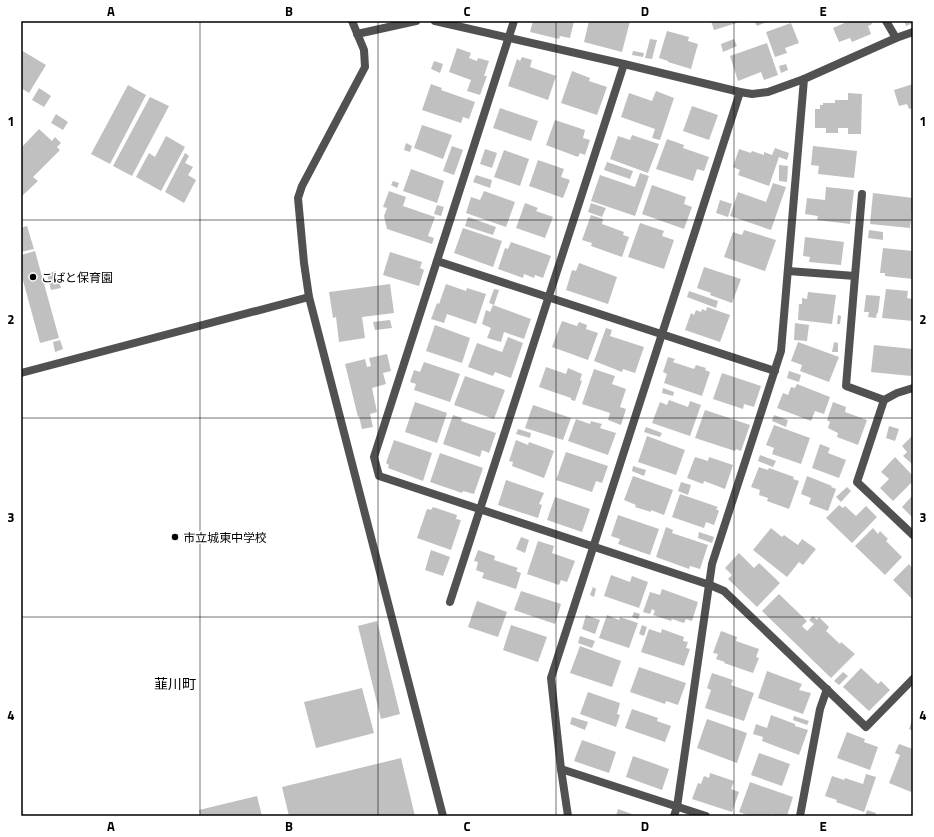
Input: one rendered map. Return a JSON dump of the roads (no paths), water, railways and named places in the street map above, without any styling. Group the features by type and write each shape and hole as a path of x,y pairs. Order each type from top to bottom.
{"street":[{"path":"352,21 364,50 365,67 302,186 298,198 304,263 309,297 443,816"},
{"path":"357,34 416,21"},
{"path":"435,21 752,94 768,92 804,79 896,38 913,32"},
{"path":"514,21 374,457 380,476 710,585 724,591 866,727 913,679"},
{"path":"886,21 896,38"},
{"path":"450,602 624,64"},
{"path":"674,816 712,564 781,351 804,79"},
{"path":"568,816 561,769 551,678 740,92"},
{"path":"862,194 846,386 884,400"},
{"path":"437,261 775,371"},
{"path":"788,271 855,276"},
{"path":"21,373 309,297"},
{"path":"913,388 896,393 884,400 857,482 913,535"},
{"path":"800,816 820,709 826,689"},
{"path":"561,769 706,816"}],"place":[{"name":"こばと保育園","path":"33,277"},
{"name":"市立城東中学校","path":"175,537"}],"district":[{"name":"韮川町","path":"175,683"}]}
